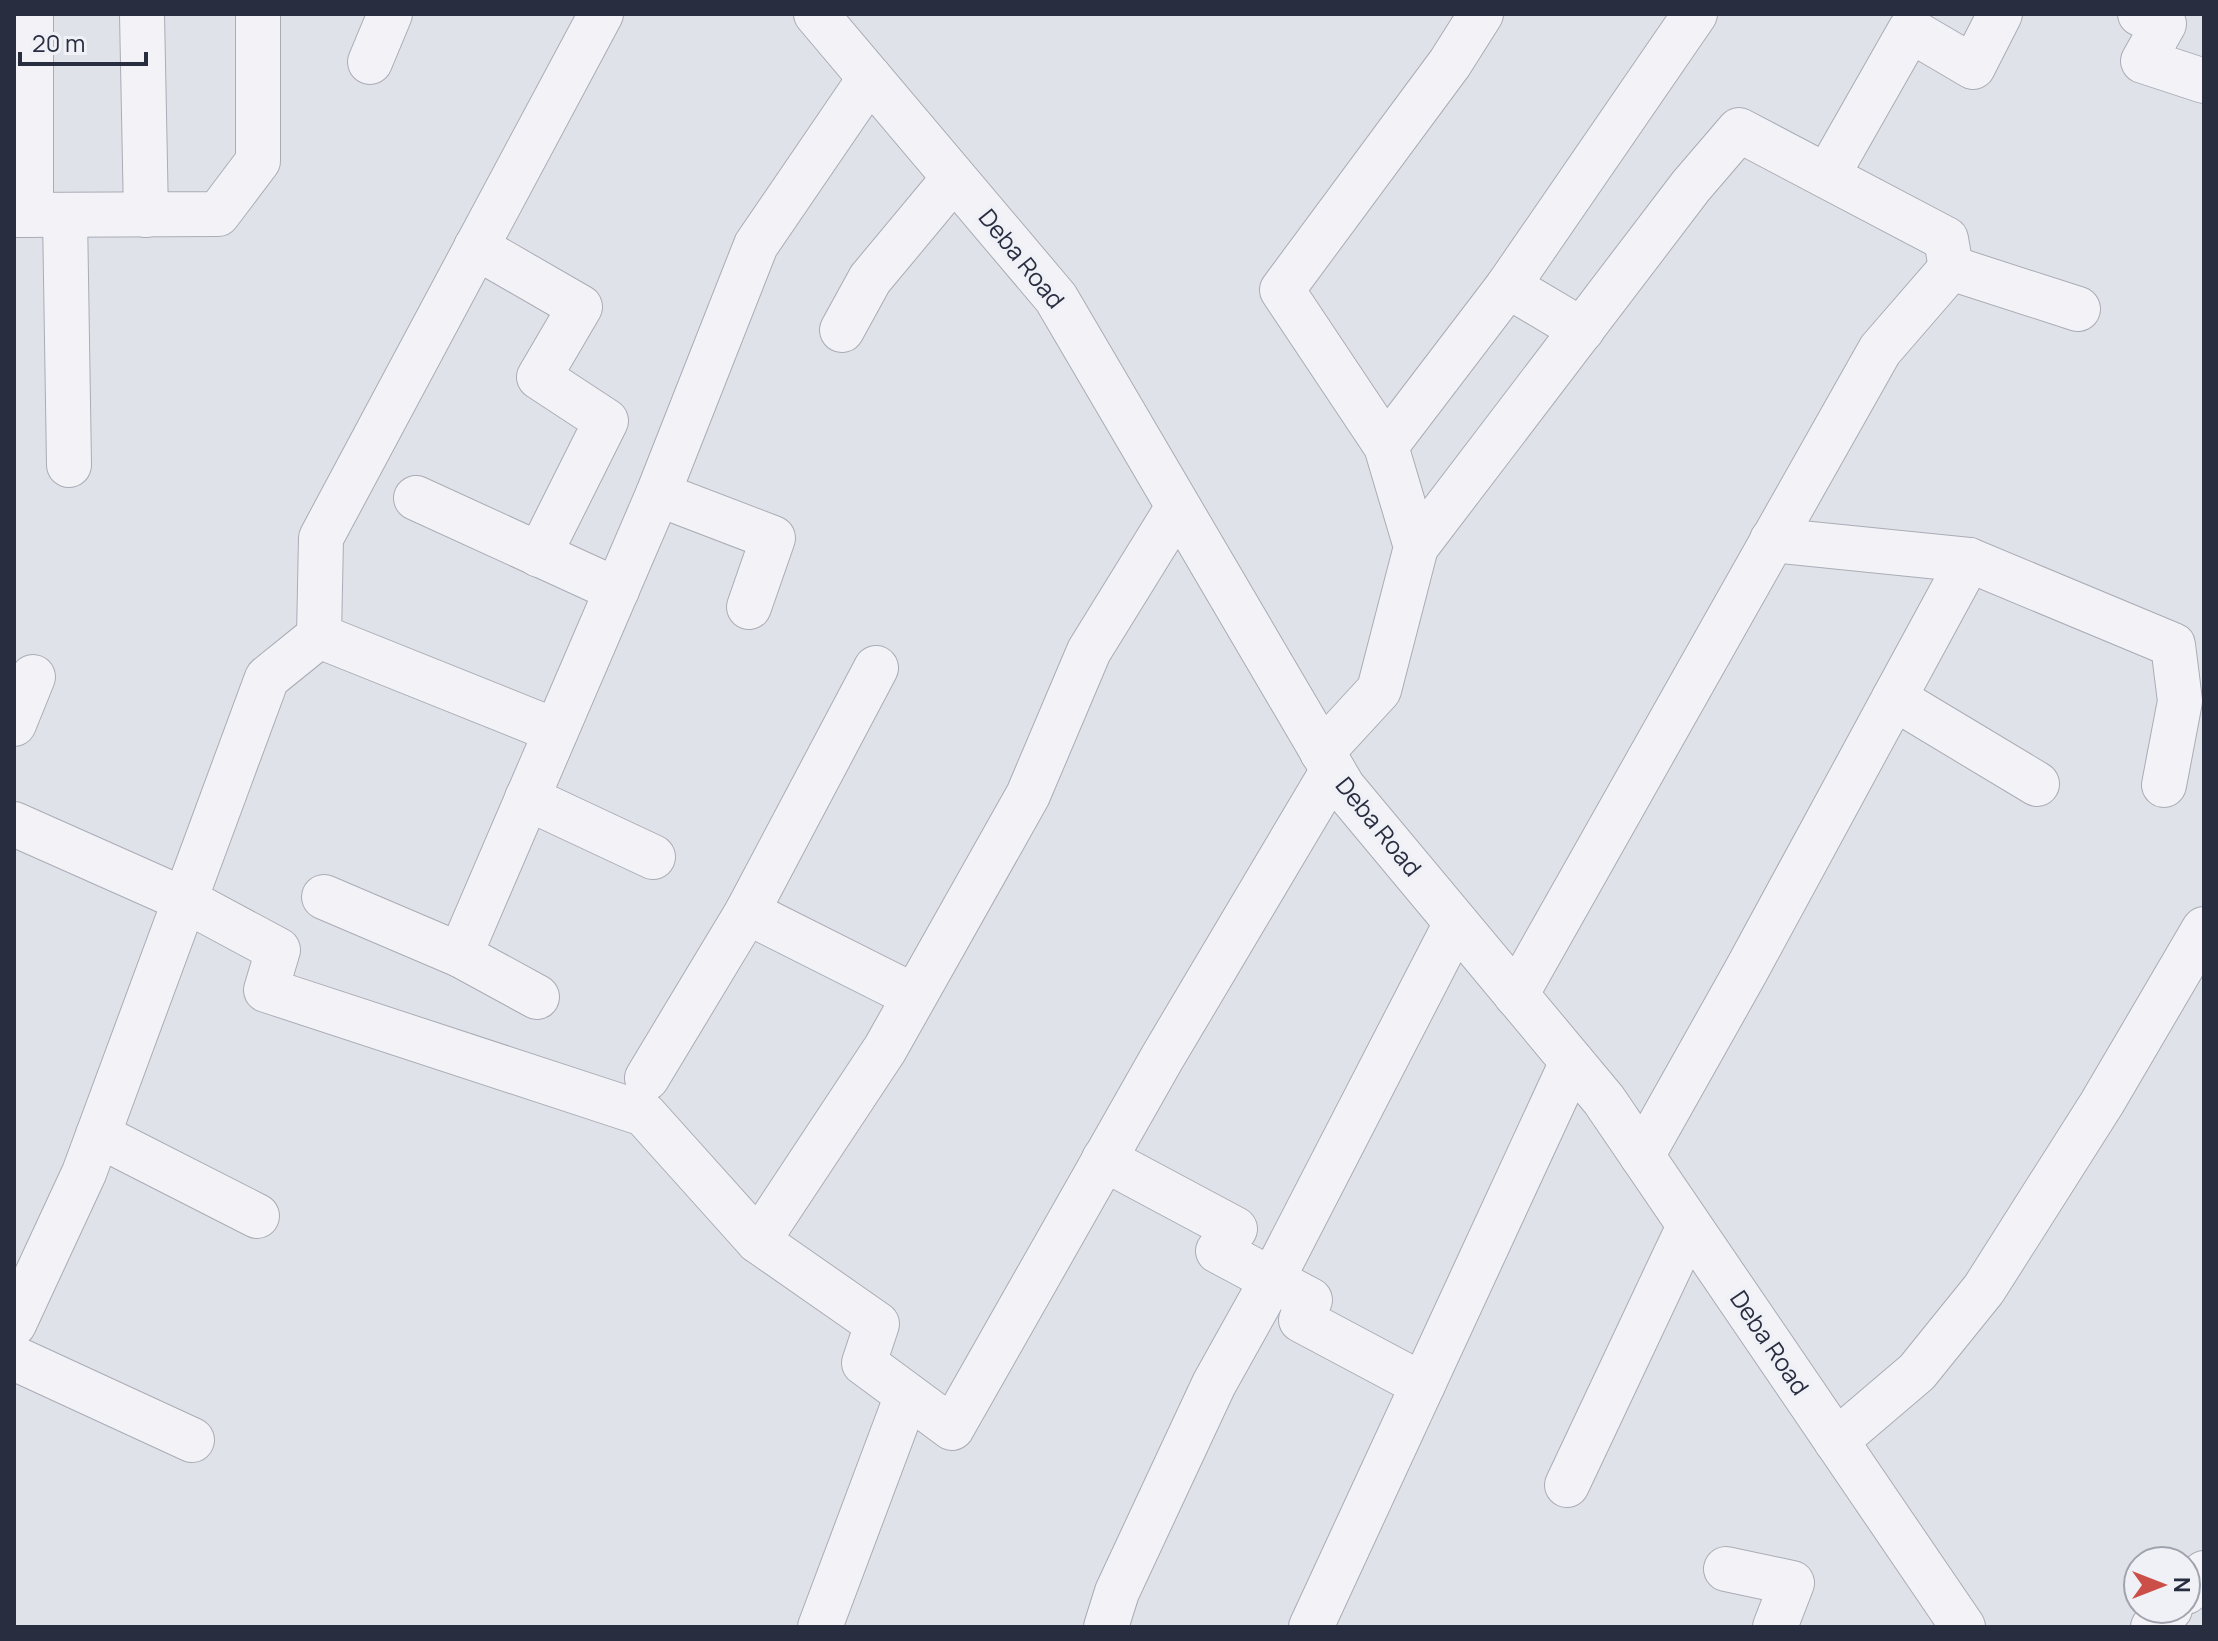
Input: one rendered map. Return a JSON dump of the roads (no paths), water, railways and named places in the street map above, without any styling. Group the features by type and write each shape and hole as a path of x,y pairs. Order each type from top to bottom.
{"street":[{"path":"31,14 37,215 69,465"},
{"path":"142,14 146,215"},
{"path":"37,215 218,214 258,161 258,14"},
{"path":"370,62 390,14"},
{"path":"14,1324 84,1173 267,678 319,636 321,538 601,14"},
{"name":"Deba Road","path":"816,14 1056,298 1343,787 1604,1100 1963,1627"},
{"path":"1416,547 1386,446 1282,290 1450,63 1481,14"},
{"path":"1386,446 1508,286 1695,14"},
{"path":"1827,176 1910,30 1973,67 2000,14"},
{"path":"2158,17 2143,61 2204,81"},
{"path":"460,955 658,494 756,245 870,78"},
{"path":"14,824 185,900 278,950 266,990 644,1114 758,1241 877,1324 864,1363 952,1428 1327,761 1379,690 1416,547 1691,186 1739,130 1946,239 1951,268"},
{"path":"842,330 870,279 954,178"},
{"path":"476,247 580,307 539,377 606,421 539,555"},
{"path":"1951,268 2078,309"},
{"path":"1516,995 1880,350 1951,268"},
{"path":"1508,286 1582,330"},
{"path":"658,494 773,538 749,607"},
{"path":"416,498 617,590"},
{"path":"758,1241 885,1049 1028,795 1089,651 1178,507"},
{"path":"1772,540 1969,560 2173,645 2180,701 2164,785"},
{"path":"1642,1156 1969,560"},
{"path":"319,636 556,731"},
{"path":"647,1078 747,912 876,668"},
{"path":"14,724 33,677"},
{"path":"1894,698 2037,784"},
{"path":"527,798 653,857"},
{"path":"324,897 460,955 537,997"},
{"path":"747,912 914,996"},
{"path":"1106,1627 1117,1592 1214,1384 1272,1280 1456,923"},
{"path":"1836,1441 1917,1372 1984,1289 2102,1103 2204,929"},
{"path":"1311,1627 1572,1062"},
{"path":"98,1135 257,1216"},
{"path":"1104,1159 1235,1229 1218,1251 1310,1300 1301,1320 1423,1385"},
{"path":"1567,1485 1689,1226"},
{"path":"14,1358 192,1440"},
{"path":"820,1627 907,1395"},
{"path":"1726,1569 1792,1583 1775,1627"}]}
